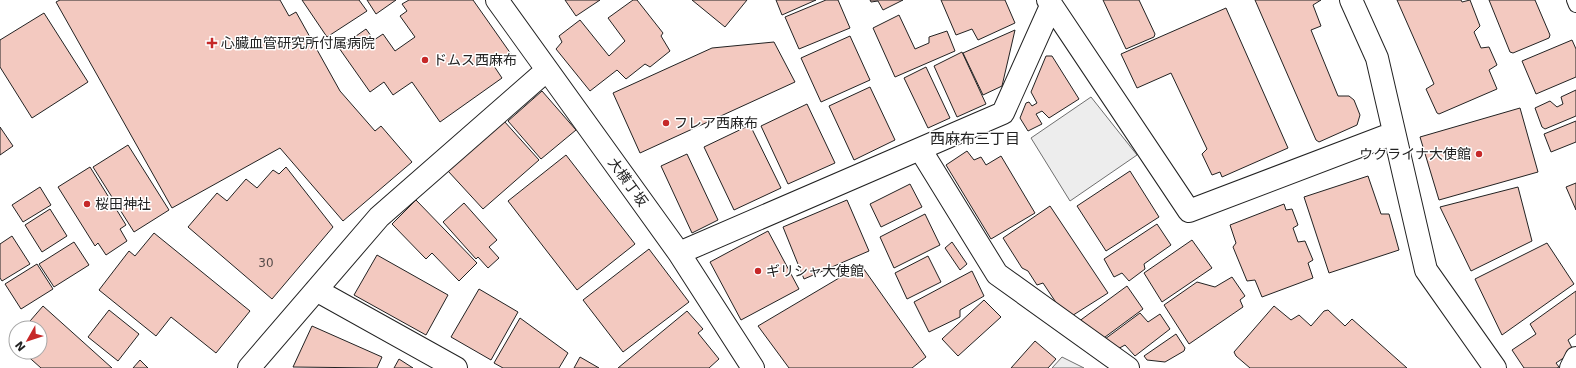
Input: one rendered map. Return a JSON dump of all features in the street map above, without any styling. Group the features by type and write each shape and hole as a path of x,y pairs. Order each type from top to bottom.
{"street":[{"name":"大横丁坂","path":"497,0 679,253 753,368"},
{"path":"1351,0 1377,58 1426,270 1495,368"},
{"path":"1050,3 1189,211 1394,133"},
{"path":"679,253 1003,113 1050,3"},
{"path":"249,368 379,217 547,70"},
{"path":"920,149 997,274 1128,368"},
{"path":"316,290 456,368"},
{"path":"1571,368 1576,358"}],"lane":[{"path":"1574,0 1576,5"}],"shaded area":[{"path":"1091,97 1137,155 1070,201 1031,138"},
{"path":"1062,357 1084,368 1052,368"}],"building":[{"path":"60,0 280,0 289,16 296,12 340,91 375,131 381,126 412,162 343,221 280,148 172,208 56,2"},
{"path":"302,0 359,0 367,11 327,37"},
{"path":"367,0 396,0 376,14"},
{"name":"ドムス西麻布","path":"409,0 473,0 511,54 494,66 502,78 440,122 412,82 393,95 384,82 370,92 339,48 366,29 374,40 383,34 395,51 415,37 400,16 407,11 402,4"},
{"path":"565,0 600,0 576,16"},
{"path":"633,0 637,0 663,33 661,36 670,51 650,67 645,64 626,79 617,70 590,91 556,49 562,42 559,36 580,20 609,56 625,41 608,18"},
{"path":"692,0 747,0 725,27"},
{"path":"776,0 816,0 782,15"},
{"path":"826,0 838,0 850,28 799,49 785,17"},
{"path":"870,0 903,0 883,10 878,1 871,2"},
{"path":"941,0 1005,0 1015,23 978,40 972,29 956,35"},
{"path":"1103,0 1139,0 1155,34 1154,37 1126,49"},
{"path":"1255,0 1321,0 1313,5 1321,26 1311,30 1338,96 1349,96 1354,100 1360,115 1357,125 1319,142 1316,140"},
{"path":"1397,0 1461,0 1462,2 1470,0 1480,26 1474,32 1481,48 1489,47 1497,65 1489,70 1497,89 1439,114 1437,113 1426,89 1434,84"},
{"path":"1489,0 1535,0 1550,35 1549,38 1513,53 1510,52"},
{"path":"1226,8 1288,148 1222,177 1220,172 1212,175 1202,154 1207,149 1171,73 1137,88 1121,54"},
{"path":"44,13 88,82 32,118 0,67 0,40"},
{"path":"899,15 915,49 929,43 929,37 947,31 955,51 895,77 873,28"},
{"path":"1015,30 1002,86 983,95 963,53"},
{"path":"850,36 870,80 821,102 801,58"},
{"path":"1572,40 1576,49 1576,77 1536,94 1522,61"},
{"name":"フレア西麻布","path":"774,42 795,82 640,153 613,93 712,48"},
{"path":"962,52 986,104 957,117 934,66"},
{"path":"1046,56 1052,56 1079,99 1049,118 1042,111 1036,114 1042,124 1028,131 1020,118 1026,103 1029,102 1032,106 1037,103 1031,92"},
{"path":"926,67 950,118 928,128 904,78"},
{"path":"870,87 895,140 854,160 829,106"},
{"path":"1576,90 1576,116 1545,129 1542,127 1535,108 1550,101 1557,107 1563,104 1561,97"},
{"path":"542,91 576,130 541,159 508,121"},
{"path":"807,104 835,163 788,184 761,126"},
{"name":"ウクライナ大使館","path":"1520,108 1538,172 1439,200 1420,137"},
{"path":"504,121 539,160 483,209 448,171"},
{"path":"1576,121 1576,142 1551,152 1544,134"},
{"path":"750,125 781,188 734,210 704,147"},
{"path":"0,127 13,146 0,155"},
{"path":"128,145 169,210 134,232 93,167"},
{"path":"967,151 974,160 981,157 986,165 1001,156 1035,213 991,239 946,165"},
{"path":"687,154 718,220 692,233 661,166"},
{"path":"566,155 635,244 577,290 508,201"},
{"path":"90,167 126,225 120,229 127,241 106,255 98,243 95,246 58,187"},
{"path":"286,167 333,227 272,299 188,227 217,193 227,201 246,179 257,188 273,170 279,174"},
{"path":"1130,171 1159,217 1106,251 1077,206"},
{"path":"1368,176 1381,214 1389,214 1399,250 1329,273 1304,197"},
{"path":"1576,183 1576,210 1566,187"},
{"path":"910,184 922,207 881,227 870,204"},
{"path":"40,187 51,205 23,222 12,205"},
{"path":"1518,187 1532,241 1471,271 1440,207"},
{"path":"416,200 477,263 459,281 432,253 426,259 392,224"},
{"path":"847,200 869,251 804,279 783,227"},
{"path":"464,203 497,240 489,247 499,258 488,268 478,257 476,259 443,222"},
{"path":"1284,204 1286,210 1292,209 1298,225 1293,228 1298,242 1305,241 1313,260 1308,263 1313,278 1262,297 1255,280 1247,281 1233,247 1236,243 1230,225"},
{"path":"1050,206 1108,293 1067,319 1043,283 1037,285 1028,271 1022,268 1003,238"},
{"path":"50,209 67,236 42,252 25,225"},
{"path":"925,214 940,245 894,268 880,237"},
{"path":"1157,224 1171,245 1144,264 1145,269 1129,281 1122,273 1114,277 1104,259"},
{"path":"768,231 799,289 741,320 710,262"},
{"path":"154,233 250,311 216,353 171,317 156,336 99,290 129,251 135,256"},
{"path":"12,236 30,264 2,281 0,278 0,244"},
{"path":"1192,240 1212,268 1162,302 1144,273"},
{"path":"74,242 89,265 54,287 39,264"},
{"path":"952,242 967,264 960,270 945,248"},
{"path":"1547,243 1574,284 1502,335 1475,279"},
{"path":"649,249 689,302 623,352 583,300"},
{"path":"377,255 448,295 426,335 354,295"},
{"path":"928,256 941,282 907,299 895,273"},
{"path":"37,264 53,289 21,309 5,284"},
{"path":"861,265 926,357 912,368 789,368 758,326"},
{"path":"972,271 984,296 960,310 960,317 929,332 914,302"},
{"path":"1232,277 1245,296 1240,300 1243,307 1189,344 1164,305 1197,282 1215,287"},
{"path":"1127,286 1143,309 1101,340 1078,322"},
{"path":"479,289 518,312 491,360 451,337"},
{"path":"1576,291 1576,334 1568,340 1572,348 1566,352 1568,355 1556,363 1559,367 1557,368 1524,368 1512,350 1536,334 1530,324"},
{"path":"984,300 1001,317 958,356 942,339"},
{"path":"43,306 112,368 41,368 32,360 48,360 48,320 31,320"},
{"path":"1274,306 1291,320 1299,315 1311,326 1324,311 1328,310 1345,326 1352,319 1407,368 1250,368 1236,356 1234,352"},
{"path":"109,310 139,334 118,361 88,337"},
{"path":"687,311 703,329 698,333 719,359 709,368 618,368"},
{"path":"1140,313 1148,322 1160,314 1170,329 1135,356 1125,345 1114,351 1105,339"},
{"path":"520,318 568,353 559,368 503,368 494,363"},
{"path":"312,326 382,357 377,368 293,367"},
{"path":"1176,334 1185,348 1184,351 1165,362 1147,360 1144,356"},
{"path":"1035,341 1056,359 1048,368 1011,368"},
{"path":"580,357 599,368 574,368"},
{"path":"399,359 413,368 394,368"},
{"path":"140,360 148,368 133,368"}],"place":[{"name":"心臓血管研究所付属病院","path":"212,43"},
{"name":"ドムス西麻布","path":"425,60"},
{"name":"フレア西麻布","path":"666,123"},
{"name":"ウクライナ大使館","path":"1479,154"},
{"name":"桜田神社","path":"87,204"},
{"name":"ギリシャ大使館","path":"758,271"}],"district":[{"name":"西麻布三丁目","path":"975,139"}]}
